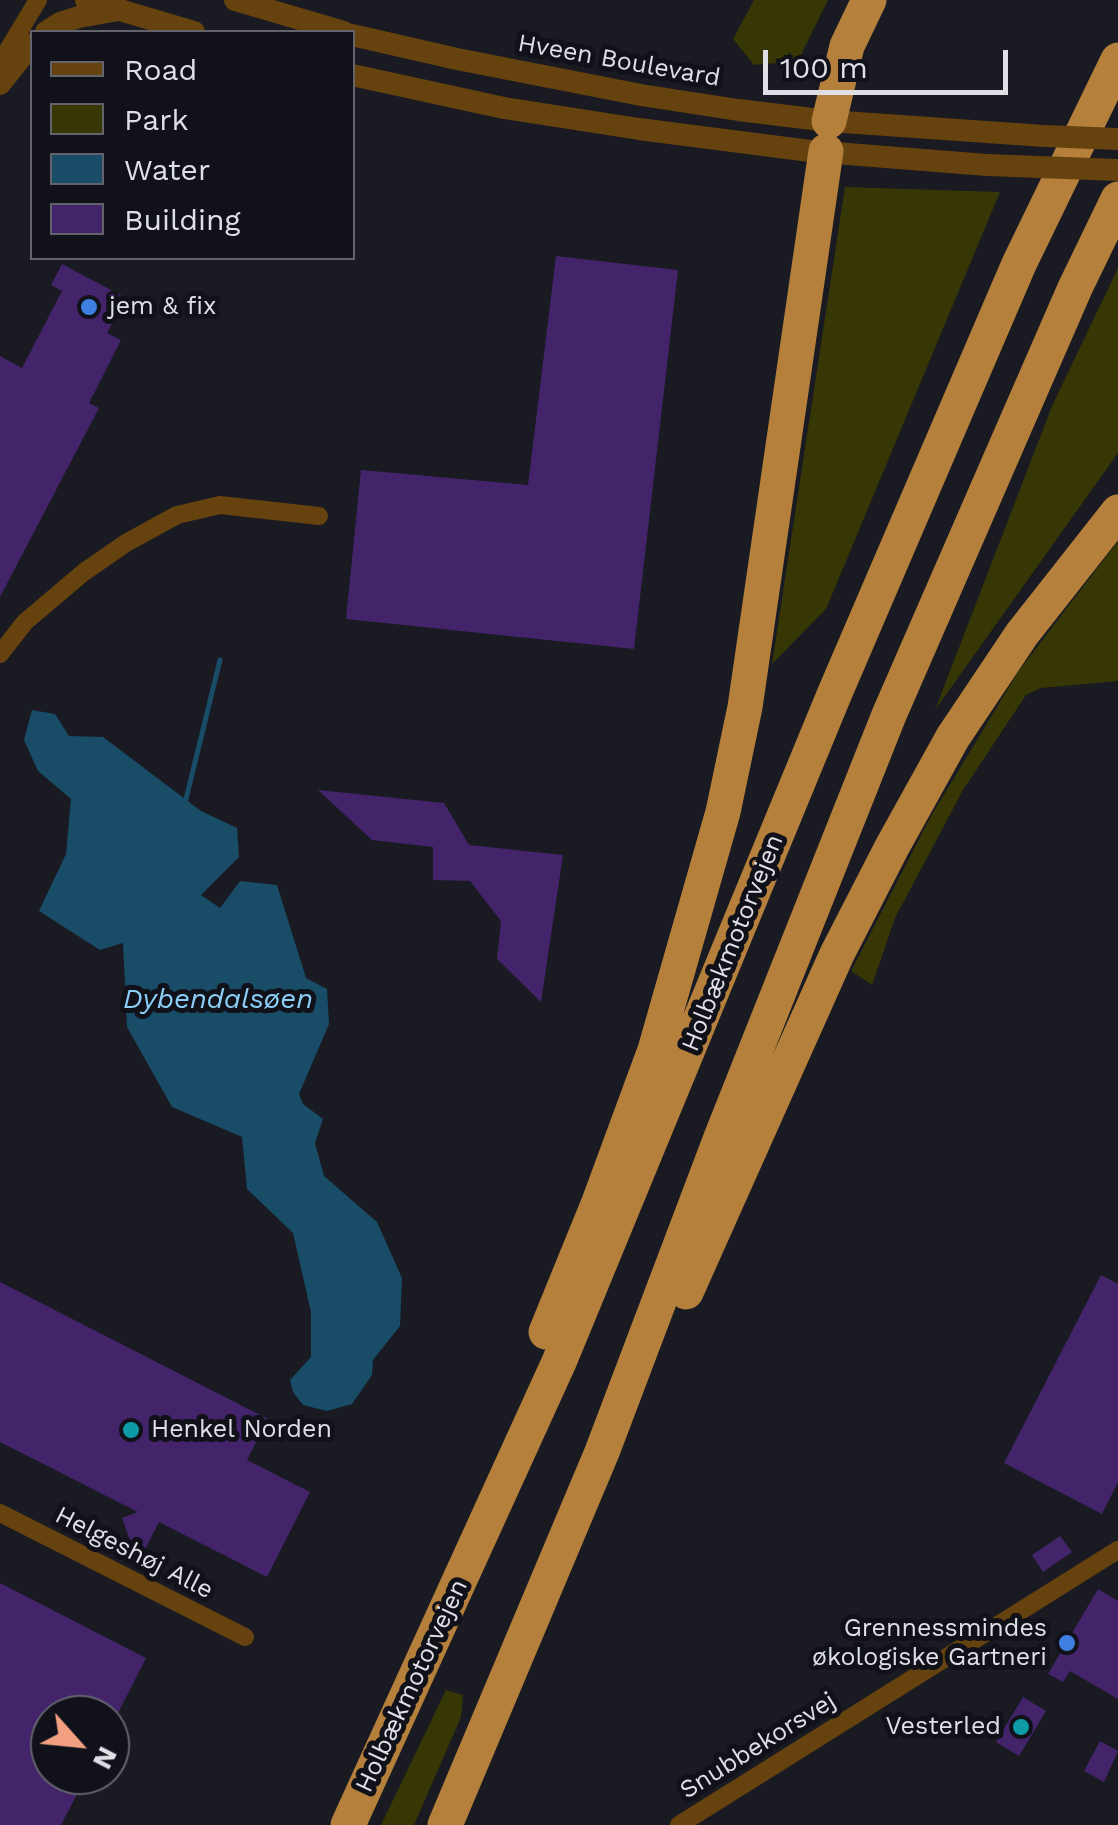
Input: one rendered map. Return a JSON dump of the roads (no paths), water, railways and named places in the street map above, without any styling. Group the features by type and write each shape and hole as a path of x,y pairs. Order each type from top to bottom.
{"highway":[{"path":"510,1473 537,1353 600,1202 655,1050 723,812 745,707 827,136 848,46 870,0"},
{"name":"Holbækmotorvejen","path":"348,1825 510,1473 659,1126 834,695 1020,264 1118,60"},
{"path":"445,1825 602,1452 722,1135 889,716 1075,288 1118,199"},
{"path":"602,1452 682,1300 837,954 953,737 1022,634 1118,512"}],"street":[{"path":"0,63 38,0"},
{"path":"86,0 187,30"},
{"path":"235,0 337,30"},
{"path":"49,30 80,17 118,10"},
{"name":"Hveen Boulevard","path":"355,36 827,136 987,165 1118,170"},
{"path":"0,84 30,46"},
{"name":"Hveen Boulevard","path":"355,77 504,108 639,130 1118,139"},
{"path":"0,654 25,622 84,572 126,543 177,516 220,506 319,516"},
{"name":"Helgeshøj Alle","path":"0,1513 245,1637"},
{"name":"Snubbekorsvej","path":"679,1825 1118,1550"}],"water":[{"name":"Dybendalsøen","path":"32,710 55,714 69,736 103,737 201,811 237,828 239,857 201,895 220,908 240,881 277,885 306,978 327,989 329,1024 299,1094 303,1104 323,1119 315,1143 324,1176 377,1222 402,1278 400,1326 373,1360 372,1375 352,1404 327,1411 303,1405 293,1392 290,1380 311,1357 311,1312 293,1233 247,1189 242,1137 172,1107 127,1027 123,943 100,950 39,911 66,854 71,799 38,771 24,740"}],"waterway":[{"path":"186,799 220,660"}],"place":[{"name":"jem & fix","path":"89,307"},
{"name":"Henkel Norden","path":"131,1430"},
{"name":"Grennessmindes økologiske Gartneri","path":"1067,1643"},
{"name":"Vesterled","path":"1021,1727"}]}
